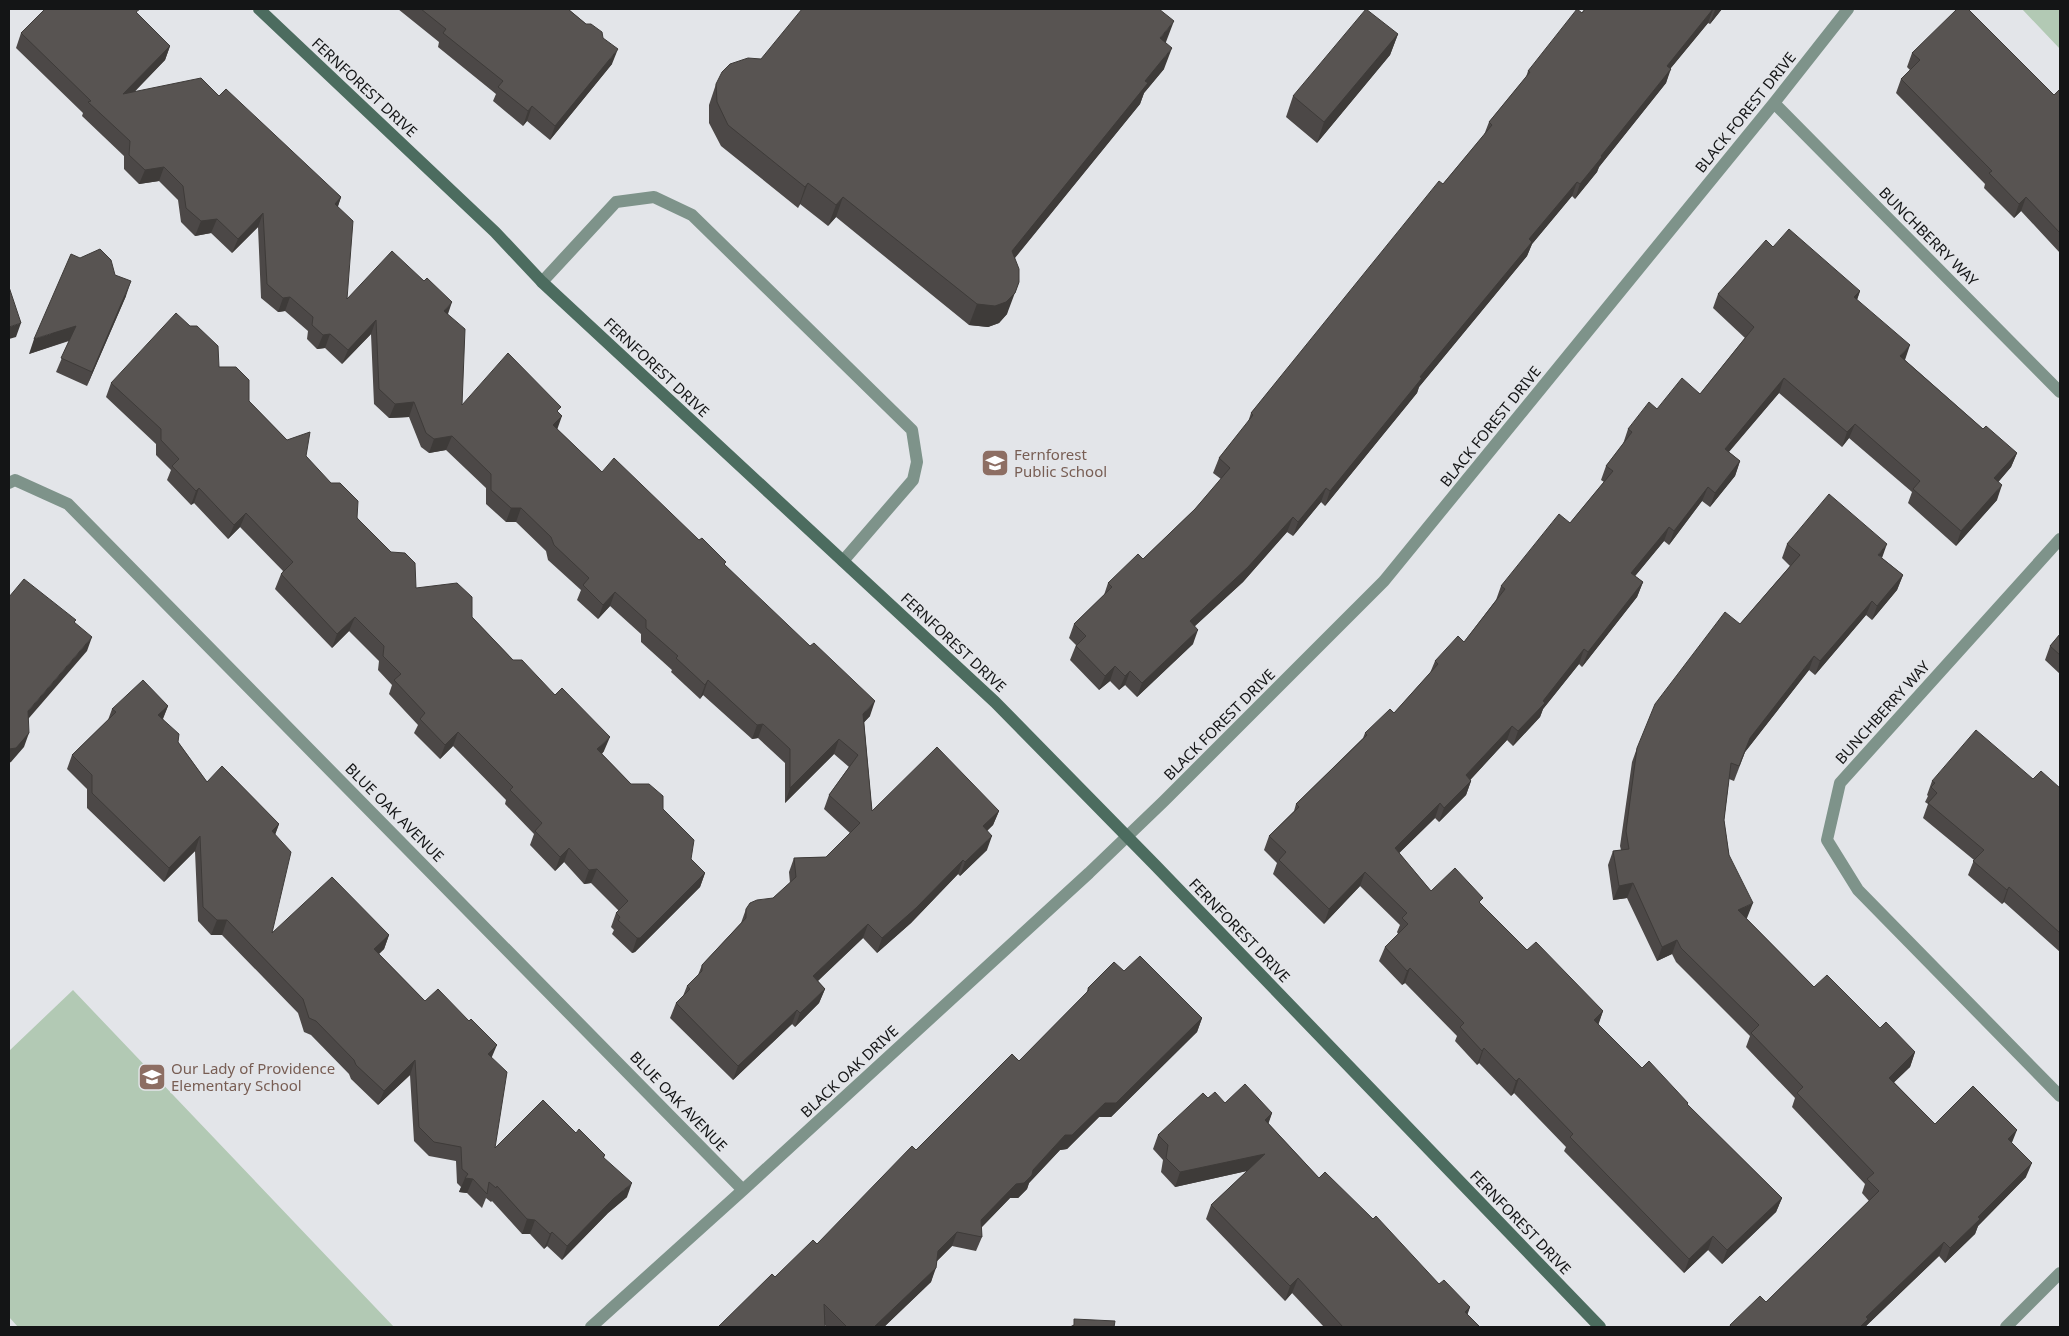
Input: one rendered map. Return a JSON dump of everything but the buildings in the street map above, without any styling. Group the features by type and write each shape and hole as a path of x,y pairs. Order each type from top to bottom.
{"street":[{"name":"FERNFOREST DRIVE","path":"259,9 495,232 542,282 995,702 1600,1327"},
{"name":"BLACK FOREST DRIVE","path":"1127,837 1384,581 1774,103 1848,9"},
{"name":"BUNCHBERRY WAY","path":"1774,103 2060,392"},
{"path":"542,282 616,202 654,197 692,215 912,430 917,462 913,480 843,561"},
{"name":"BLUE OAK AVENUE","path":"9,483 15,480 68,504 743,1190"},
{"name":"BUNCHBERRY WAY","path":"2060,539 1840,783 1827,840 1858,890 2060,1096"},
{"name":"BLACK OAK DRIVE","path":"591,1327 1127,837"},
{"path":"2006,1327 2060,1273"}],"green space":[{"path":"2022,9 2060,9 2060,49"},
{"path":"73,990 394,1327 18,1327 9,1317 9,1051"}],"place":[{"name":"Fernforest Public School","path":"995,463"},
{"name":"Our Lady of Providence Elementary School","path":"152,1077"}]}
